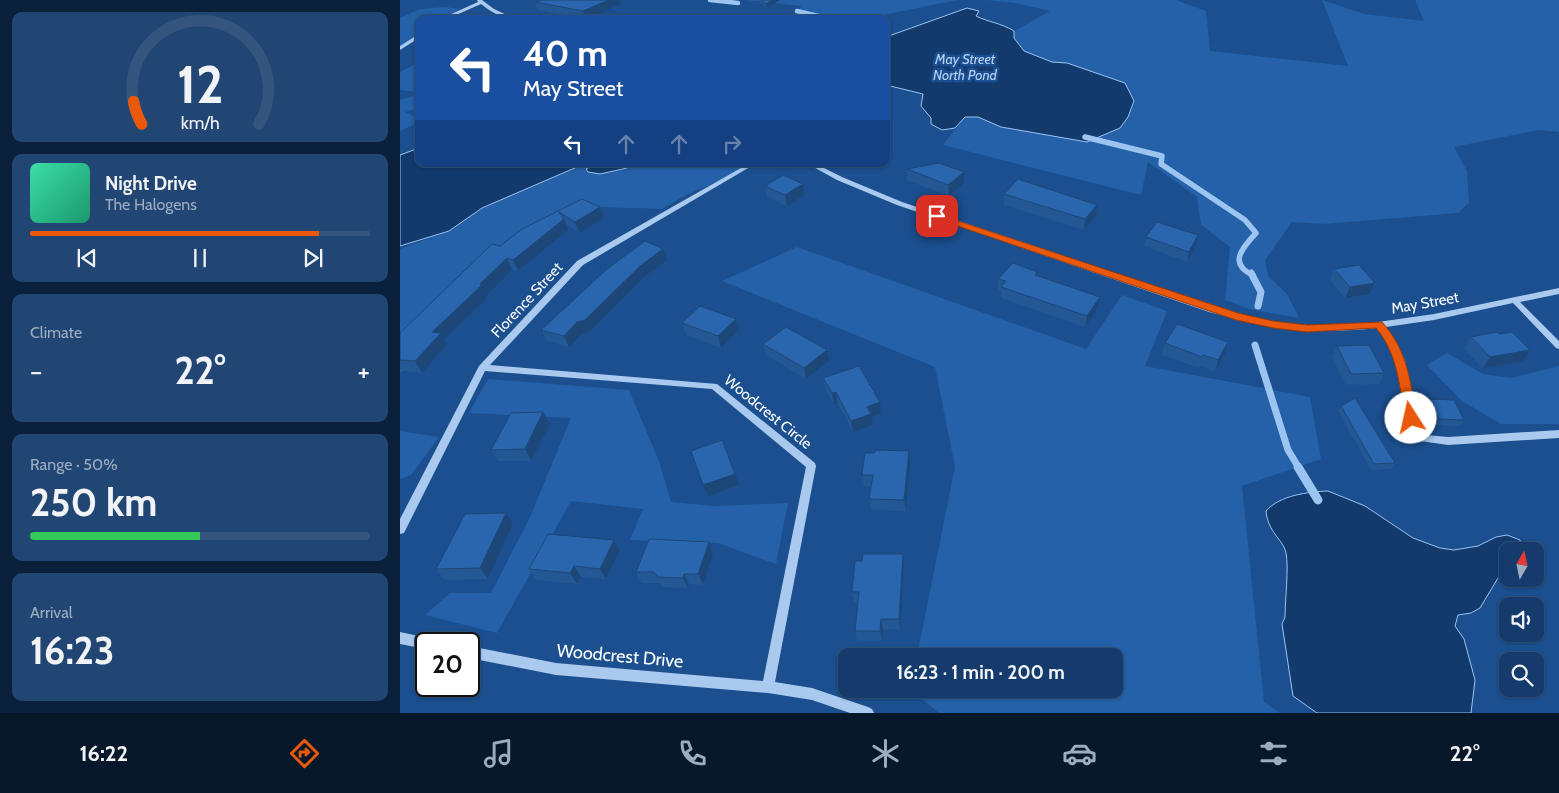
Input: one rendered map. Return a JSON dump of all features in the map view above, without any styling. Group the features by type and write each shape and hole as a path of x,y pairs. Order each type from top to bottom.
{"street":[{"path":"450,15 480,1 492,10 504,15"},
{"path":"400,48 415,39"},
{"name":"Florence Street","path":"400,530 482,368 580,263 747,167"},
{"name":"May Street","path":"817,167 870,192 954,223 1236,316 1273,324 1307,328 1378,324 1559,291"},
{"path":"1514,300 1559,346"},
{"path":"1378,324 1388,335 1401,360 1411,418 1423,438 1448,441 1559,434"},
{"name":"Woodcrest Circle","path":"482,368 714,386 811,466 768,687"},
{"path":"400,638 415,641"},
{"name":"Woodcrest Drive","path":"480,654 556,669 768,687 812,694 868,713"}],"shaded area":[{"path":"746,0 957,0 883,15 792,15 802,6"},
{"path":"987,0 1176,0 1206,11 1210,51 1348,66 1322,0 1364,14 1424,21 1415,0 1559,0 1559,132 1539,130 1454,147 1467,171 1469,203 1458,213 1324,224 1292,222 1265,260 1268,276 1287,294 1299,318 1249,309 1225,300 1230,247 1201,225 1197,197 1148,162 1141,195 943,145 965,117 978,117 1001,127 1087,142 1125,83 1067,63 1052,62 1024,51 1014,38 1014,31 1050,11 1015,3"},
{"path":"446,7 459,9 450,15 415,15 415,38 400,47 400,18 420,9"},
{"path":"415,64 415,92 400,90 400,72"},
{"path":"415,95 415,109 405,112 415,116 415,124 400,131 400,100"},
{"path":"577,167 592,167 588,172 600,174 627,167 751,167 684,196 662,209 602,207 566,224 523,250 447,333 400,373 400,249 449,231 482,208"},
{"path":"797,247 1086,349 1122,295 1167,311 1145,366 1310,397 1321,459 1242,486 1264,702 1280,713 939,713 921,698 1123,698 1123,648 919,648 955,467 935,367 722,281"},
{"path":"1447,353 1483,374 1511,378 1559,366 1559,424 1501,424 1462,401 1427,365"},
{"path":"488,379 629,390 659,461 671,502 714,506 788,503 776,564 718,543 630,540 643,509 571,501 497,633 425,615 450,593 491,593 530,517 571,418 469,413"},
{"path":"400,431 439,437 411,475 400,479"}],"water":[{"name":"May Street North Pond","path":"967,8 979,11 976,16 1014,31 1014,38 1024,51 1052,62 1067,63 1125,83 1134,101 1128,117 1120,128 1087,142 1001,127 978,117 965,117 955,128 942,130 931,124 931,118 921,106 923,94 890,86 890,36"},
{"path":"415,149 415,167 577,167 482,208 449,231 400,246 400,155"},
{"path":"590,167 627,167 600,174 588,172 586,169"},
{"path":"1328,491 1365,506 1413,538 1440,548 1454,550 1478,546 1496,537 1507,535 1520,540 1521,542 1499,542 1499,576 1480,608 1471,613 1458,615 1455,626 1464,639 1475,680 1471,713 1317,713 1293,696 1282,624 1285,617 1287,559 1282,544 1267,519 1266,511 1279,501 1303,494"}],"building":[{"path":"542,0 609,0 583,11 535,2"},
{"path":"761,0 772,0 766,4"},
{"path":"939,163 964,172 948,185 907,169"},
{"path":"783,175 803,184 785,195 765,186"},
{"path":"1018,179 1097,205 1085,219 1004,194"},
{"path":"582,199 600,207 575,222 559,212 564,219 513,260 507,258 480,284 481,286 432,332 441,333 415,361 400,360 400,333 492,244 500,246 522,229"},
{"path":"1157,222 1198,235 1189,252 1146,237"},
{"path":"645,241 663,249 640,266 585,320 577,322 564,336 541,330 607,269"},
{"path":"1013,263 1037,272 1035,275 1100,297 1087,316 1001,287 1006,281 998,279"},
{"path":"1359,265 1375,283 1350,287 1334,269"},
{"path":"700,306 736,319 718,336 682,323"},
{"path":"1177,324 1228,342 1218,360 1203,355 1202,357 1165,343"},
{"path":"786,327 827,350 804,368 763,344"},
{"path":"1497,332 1499,334 1512,332 1530,350 1490,357 1471,337"},
{"path":"1369,345 1384,373 1351,374 1337,346"},
{"path":"859,366 880,402 867,407 871,414 851,421 836,392 832,393 823,378"},
{"path":"1355,398 1395,463 1374,464 1341,406"},
{"path":"1429,399 1454,400 1464,420 1439,419"},
{"path":"543,412 525,449 491,450 511,413"},
{"path":"722,440 735,474 703,485 691,451"},
{"path":"877,450 909,451 904,500 869,499 873,475 862,475 865,453 874,453"},
{"path":"506,513 480,568 436,569 465,514"},
{"path":"548,534 614,540 600,569 574,566 570,573 529,569"},
{"path":"649,539 709,542 698,574 684,574 683,578 658,577 654,572 636,572"},
{"path":"863,554 903,554 899,619 881,619 880,631 855,631 859,592 852,592 855,561 862,561"}],"waterway":[{"path":"710,0 738,3"},
{"path":"797,11 814,15"},
{"path":"1085,137 1162,156 1161,164 1245,220 1256,233 1242,250 1239,261 1245,271 1252,274"},
{"path":"1252,274 1261,292 1258,306"},
{"path":"1255,345 1288,450 1299,468"},
{"path":"1298,467 1318,500"}],"route":[{"path":"937,216 1200,306 1236,316 1273,324 1307,328 1341,328 1378,324 1388,335 1401,360 1411,418"}]}
